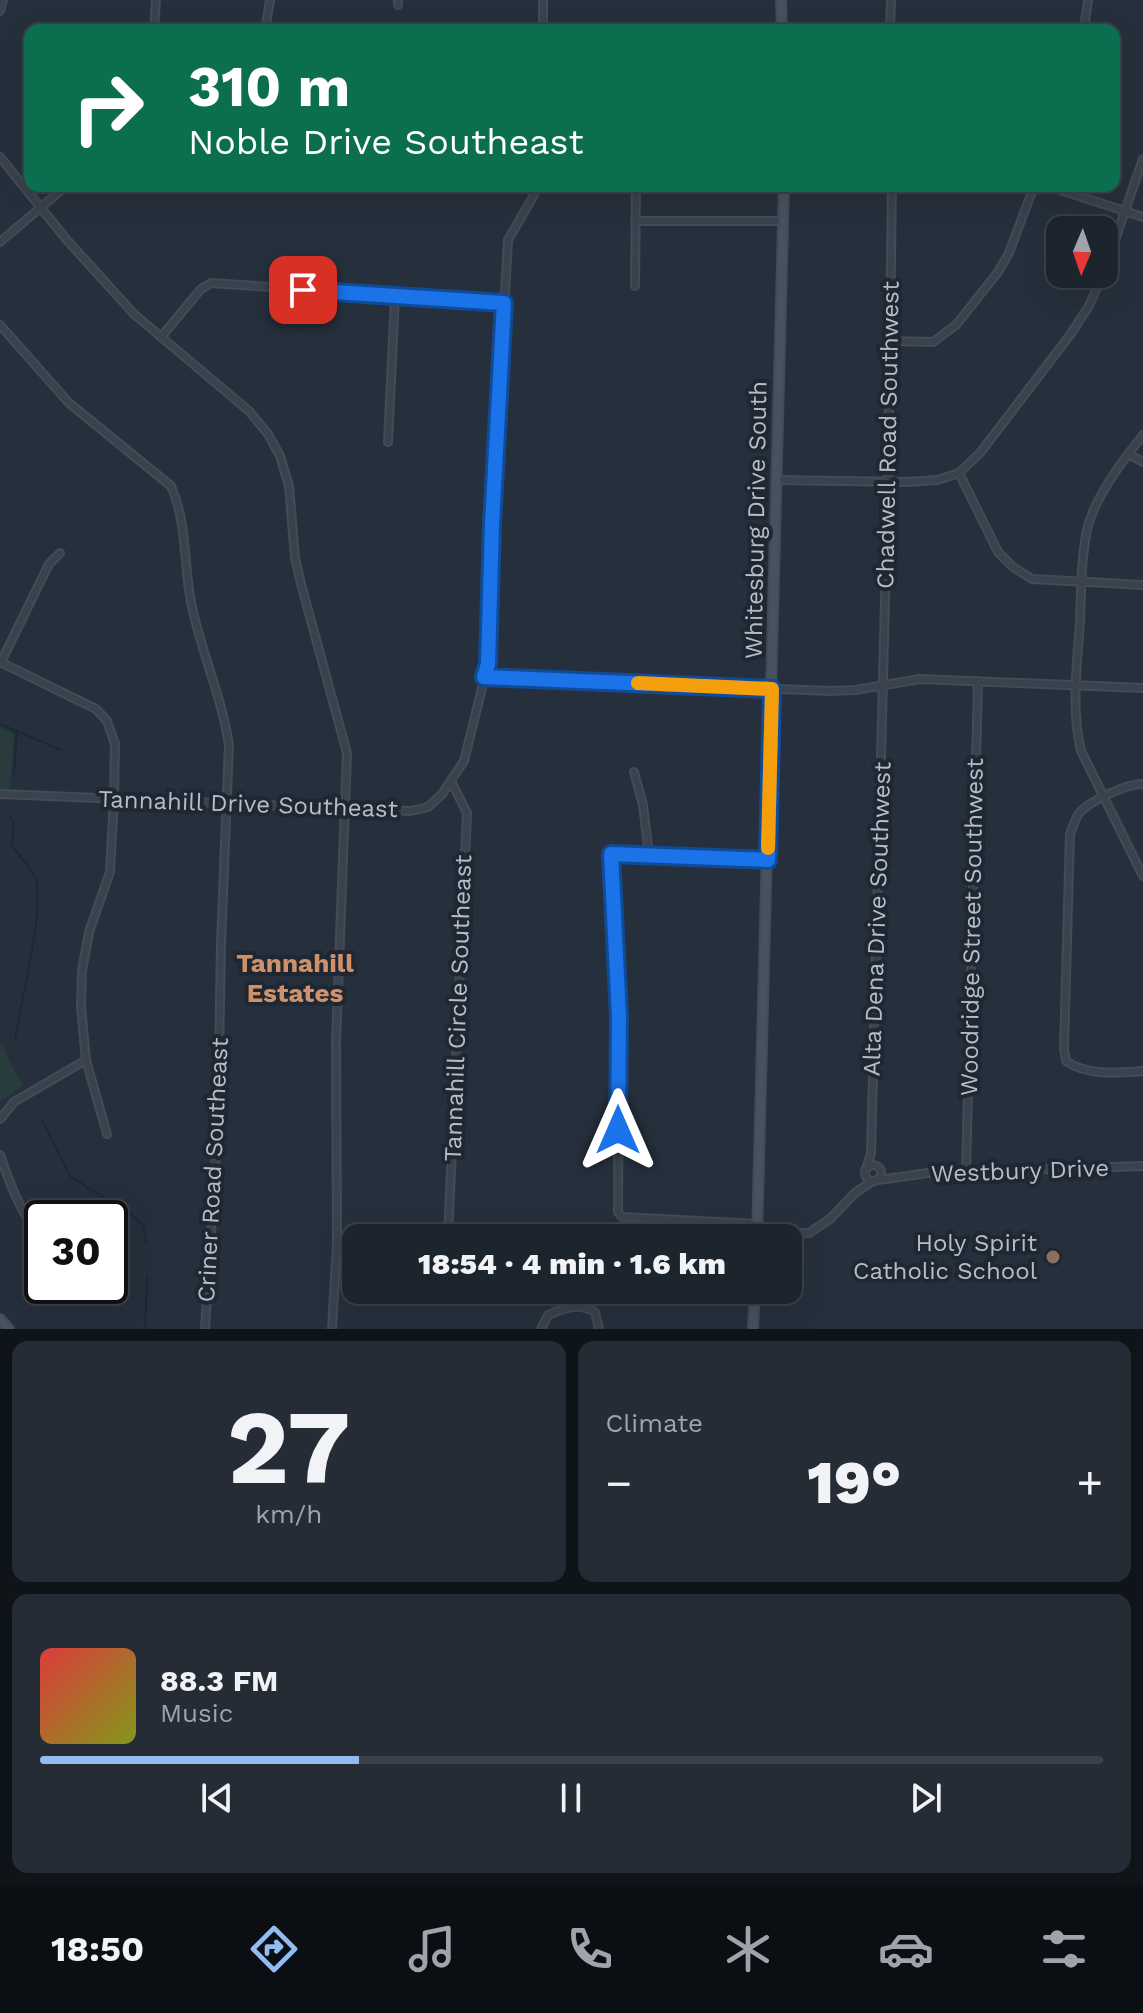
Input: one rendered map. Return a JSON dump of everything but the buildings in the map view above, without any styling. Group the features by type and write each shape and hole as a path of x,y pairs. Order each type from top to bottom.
{"main road":[{"path":"781,0 782,24"},
{"name":"Whitesburg Drive South","path":"757,1224 784,192"},
{"path":"753,1329 754,1304"},
{"path":"0,1319 9,1329"}],"street":[{"path":"0,11 3,0"},
{"path":"154,24 156,0"},
{"path":"266,24 270,0"},
{"path":"543,0 543,24"},
{"path":"890,24 891,0"},
{"path":"1085,24 1088,0"},
{"path":"0,157 24,187"},
{"path":"1118,234 1143,159"},
{"path":"28,192 134,314 249,411 268,434 280,456 289,486 295,558 347,753 336,1043 337,1243 332,1329"},
{"path":"0,242 59,192"},
{"name":"Tannahill Drive Southeast","path":"0,794 344,809 411,811 428,807 464,761 488,664 492,524 508,240 534,192"},
{"path":"635,286 636,192"},
{"name":"Chadwell Road Southwest","path":"884,684 892,192"},
{"path":"891,341 933,342 956,325 998,272 1009,253 1032,192"},
{"path":"1067,192 1143,217"},
{"path":"635,221 783,221"},
{"path":"161,337 201,289 211,283 504,303"},
{"path":"777,480 888,482 937,480 959,473 980,453 1070,335 1097,288"},
{"path":"388,442 395,297"},
{"name":"Criner Road Southeast","path":"0,325 69,403 171,486 180,505 187,583 193,612 226,725 229,745 218,1120 205,1329"},
{"path":"1143,435 1103,493 1087,528 1076,685 1077,734 1081,751 1143,876"},
{"path":"1128,454 1143,462"},
{"path":"959,473 998,552 1013,567 1032,579 1143,585"},
{"path":"60,553 49,564 0,662 96,709 102,715 115,744 110,872 89,932 82,971 81,1007 86,1060 107,1134"},
{"path":"484,677 829,691 920,679 1143,688"},
{"name":"Woodridge Street Southwest","path":"966,1173 978,681"},
{"name":"Alta Dena Drive Southwest","path":"866,1173 871,1153 884,684"},
{"path":"634,772 643,805 649,855"},
{"name":"Tannahill Circle Southeast","path":"449,1224 467,813 451,781"},
{"path":"1143,784 1135,783 1079,812 1070,834 1064,1049 1066,1061 1078,1070 1143,1071"},
{"path":"757,1224 622,1217 618,1212 619,1017 611,854 768,860"},
{"path":"0,1119 14,1102 86,1060"},
{"name":"Alta Dena Drive Southwest","path":"871,1153 879,1169"},
{"path":"0,1155 8,1181 24,1212"},
{"path":"870,1166 879,1169 876,1180 866,1173 870,1166"},
{"name":"Westbury Drive","path":"802,1235 830,1219 856,1192 876,1180 896,1175 1143,1166"},
{"name":"Westbury Drive","path":"879,1169 896,1175"},
{"name":"Westbury Drive","path":"856,1192 866,1173"},
{"path":"541,1329 548,1315 567,1307 583,1305 595,1312 599,1329"}],"green space":[{"path":"0,727 14,734 10,789 0,789"},
{"path":"0,1045 3,1045 23,1085 0,1102"}],"waterway":[{"path":"0,724 61,750"},
{"path":"14,775 17,732"},
{"path":"10,817 14,822 12,845 34,876 38,895 15,1039"},
{"path":"42,1119 71,1177 136,1218 143,1226 146,1243"},
{"path":"145,1329 147,1277"}],"slow traffic":[{"path":"638,683 772,689 768,848"}],"place":[{"name":"Holy Spirit Catholic School","path":"1053,1257"}],"district":[{"name":"Tannahill Estates","path":"295,978"}],"route":[{"path":"303,290 504,303 488,664 484,677 772,689 768,860 611,854 619,1017 618,1130"}]}
